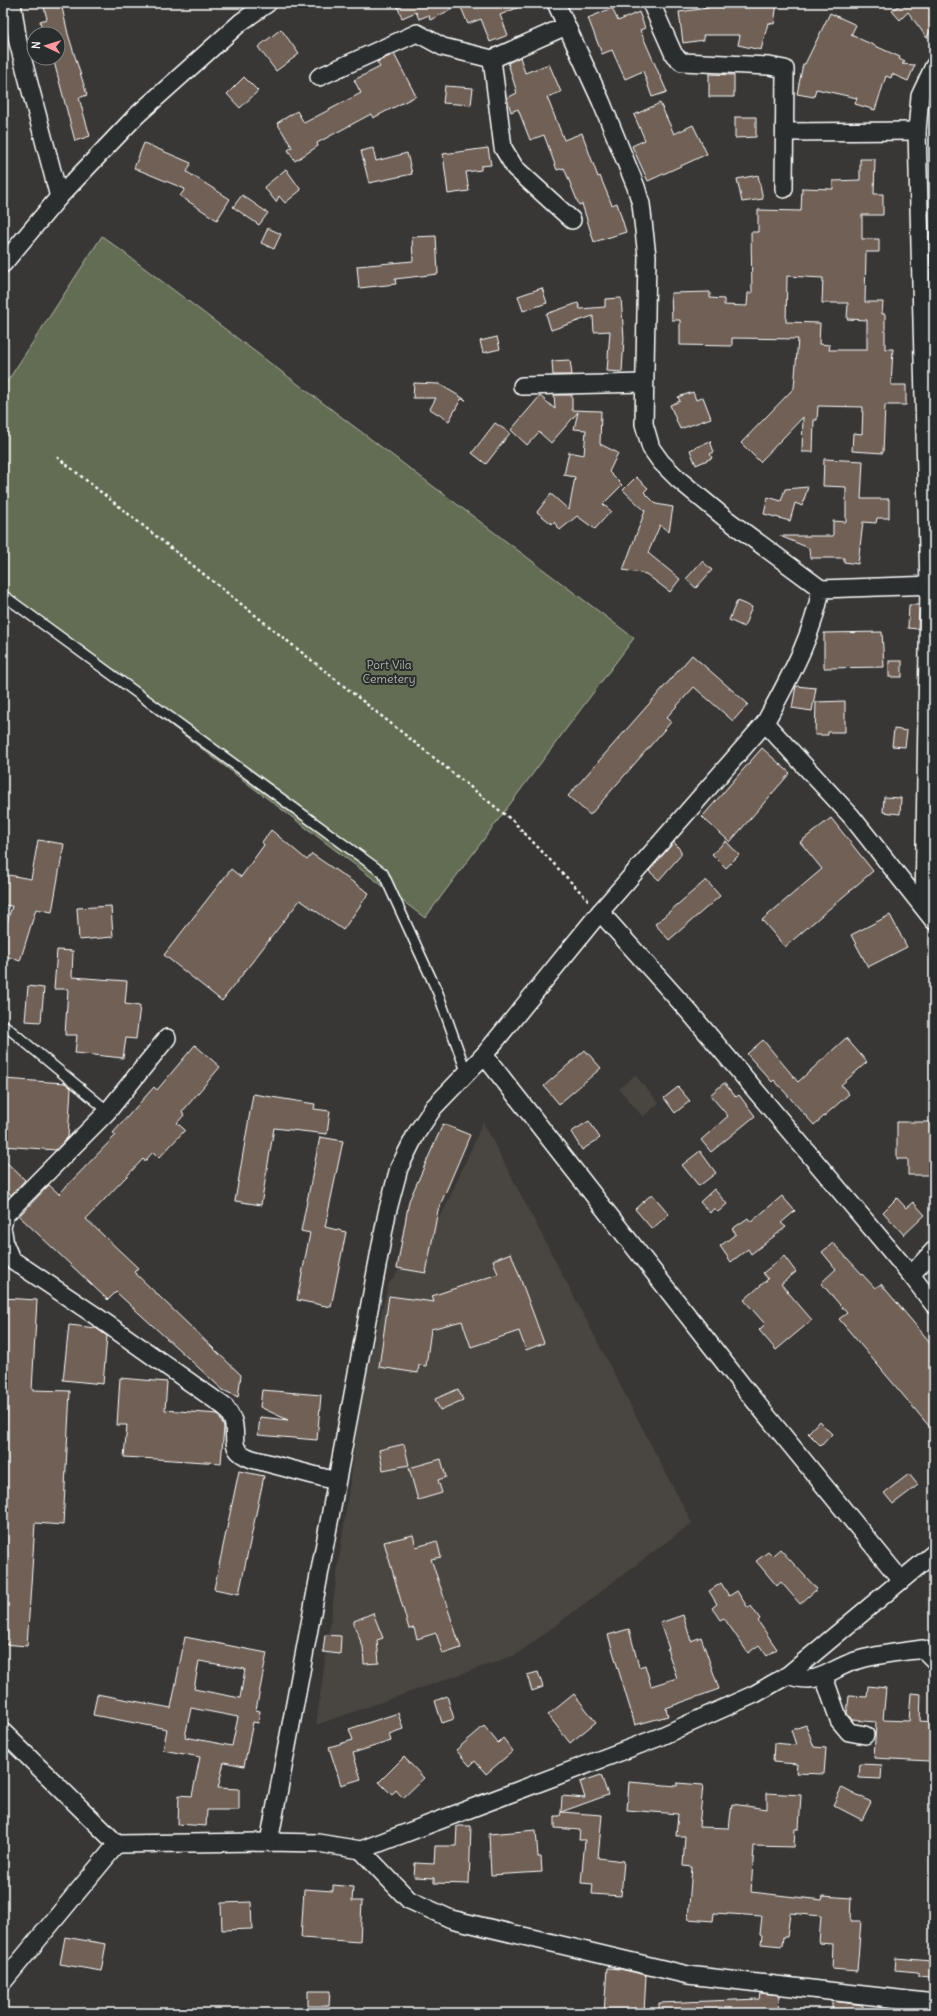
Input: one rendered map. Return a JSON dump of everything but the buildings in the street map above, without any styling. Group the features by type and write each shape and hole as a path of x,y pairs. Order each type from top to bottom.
{"street":[{"path":"12,3 18,42 59,197"},
{"path":"3,264 59,197 136,116 242,22 268,3"},
{"path":"556,3 601,101 636,187 641,204 647,256 644,424 646,436 651,448 661,462 726,518 821,589 931,585"},
{"path":"651,3 674,55 682,62 770,66 785,70 784,189"},
{"path":"319,77 417,33 443,46 492,59 566,26"},
{"path":"492,59 504,148 515,168 572,220"},
{"path":"924,906 931,585 917,130 920,96 934,66"},
{"path":"785,132 917,130"},
{"path":"522,386 644,383"},
{"path":"268,1842 387,1213 399,1168 416,1134 434,1107 484,1055 600,912 765,723 804,650 817,612 821,589"},
{"path":"765,723 851,816 924,906 934,921"},
{"path":"600,912 690,1014 911,1275 934,1305"},
{"path":"3,1224 4,1216 108,1111 167,1038"},
{"path":"484,1055 745,1389 901,1580"},
{"path":"3,1232 5,1245 11,1259 93,1314 225,1407 232,1421 233,1441 242,1455 336,1481"},
{"path":"911,1275 934,1250"},
{"path":"3,1732 117,1844 268,1842 318,1843 360,1850 657,1738 755,1694 788,1675 934,1553"},
{"path":"788,1675 800,1680 824,1677 854,1661 890,1654 930,1650"},
{"path":"824,1677 839,1720 850,1732 865,1735"},
{"path":"3,1982 117,1844"},
{"path":"360,1850 409,1900 451,1919 688,1975 934,2003"}],"lane":[{"path":"3,595 383,872 438,993 467,1074"},
{"path":"3,1024 108,1111"}],"path":[{"path":"57,457 513,821 600,912"}],"shaded area":[{"path":"635,1075 659,1103 643,1117 619,1089"},
{"path":"483,1122 692,1523 516,1655 316,1725 363,1387 388,1285 445,1208"},
{"path":"372,2009 405,2013 372,2013"}],"green space":[{"name":"Port Vila Cemetery","path":"102,236 634,638 425,918 3,598 3,388"}]}
